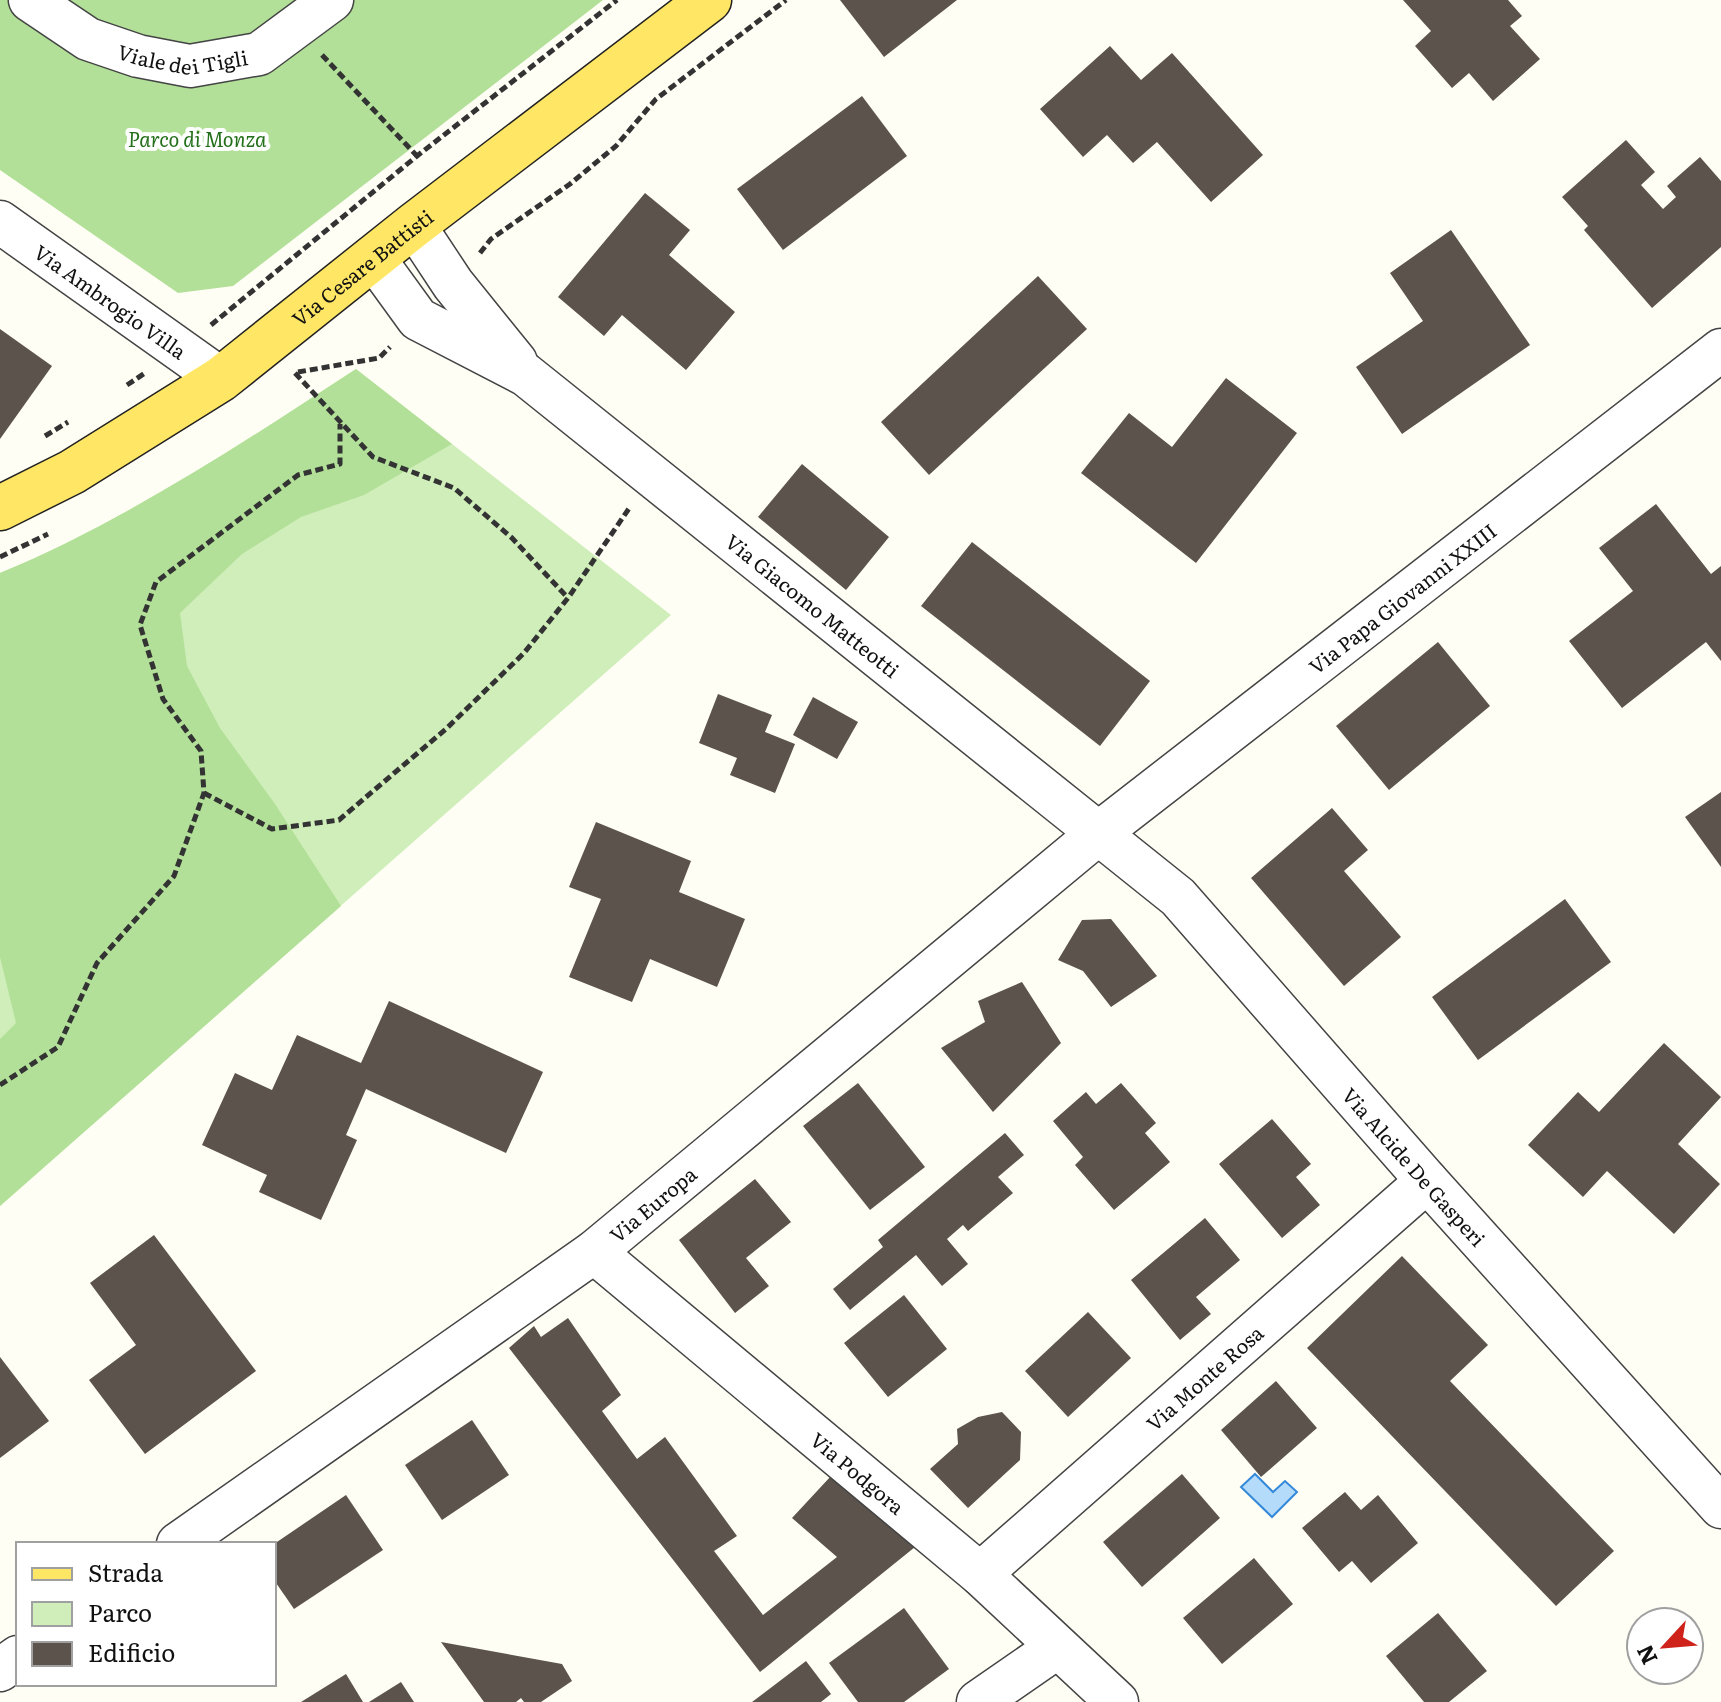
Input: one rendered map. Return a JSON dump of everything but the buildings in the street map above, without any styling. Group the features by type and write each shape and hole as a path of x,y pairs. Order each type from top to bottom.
{"main road":[{"name":"Via Cesare Battisti","path":"0,508 72,472 221,379 414,225 709,0"}],"street":[{"name":"Viale dei Tigli","path":"30,0 88,39 138,56 190,66 259,54 332,0"},
{"name":"Via Ambrogio Villa","path":"0,222 221,379"},
{"name":"Via Giacomo Matteotti","path":"414,225 453,284 526,375"},
{"name":"Via Giacomo Matteotti","path":"373,257 418,319 526,375 1100,832"},
{"name":"Via Papa Giovanni XXIII","path":"1100,832 1715,368"},
{"name":"Via Alcide De Gasperi","path":"1100,832 1178,897 1427,1181 1721,1507"},
{"name":"Via Europa","path":"181,1542 594,1252 1100,832"},
{"name":"Via Monte Rosa","path":"980,1574 1427,1181"},
{"name":"Via Podgora","path":"594,1252 980,1574 1117,1702"},
{"path":"978,1702 1056,1648"}],"path":[{"path":"118,391 180,348 417,156 617,0"},
{"path":"453,284 491,239 570,184 616,146 656,99 786,0"},
{"path":"296,28 417,156"},
{"path":"295,373 373,457 454,488 512,538 568,598"},
{"path":"39,439 79,415"},
{"path":"0,1085 58,1047 97,963 174,876 204,793 201,751 163,699 140,625 156,582 298,475 340,464 340,424"},
{"path":"204,793 272,829 339,820 457,718 524,653 568,598 611,531 653,477"}],"green space":[{"name":"Parco di Monza","path":"0,0 603,0 233,286 178,293 0,170"},
{"path":"356,369 671,615 0,1206 0,573 46,553 137,505 227,452"},
{"path":"356,369 452,444 364,495 301,517 242,554 180,613 187,666 220,728 275,804 341,906 0,1206 0,1039 16,1023 0,957 0,573 46,553 137,505 227,452"}],"water":[{"path":"1255,1474 1273,1492 1285,1481 1297,1492 1272,1517 1241,1487"}]}
